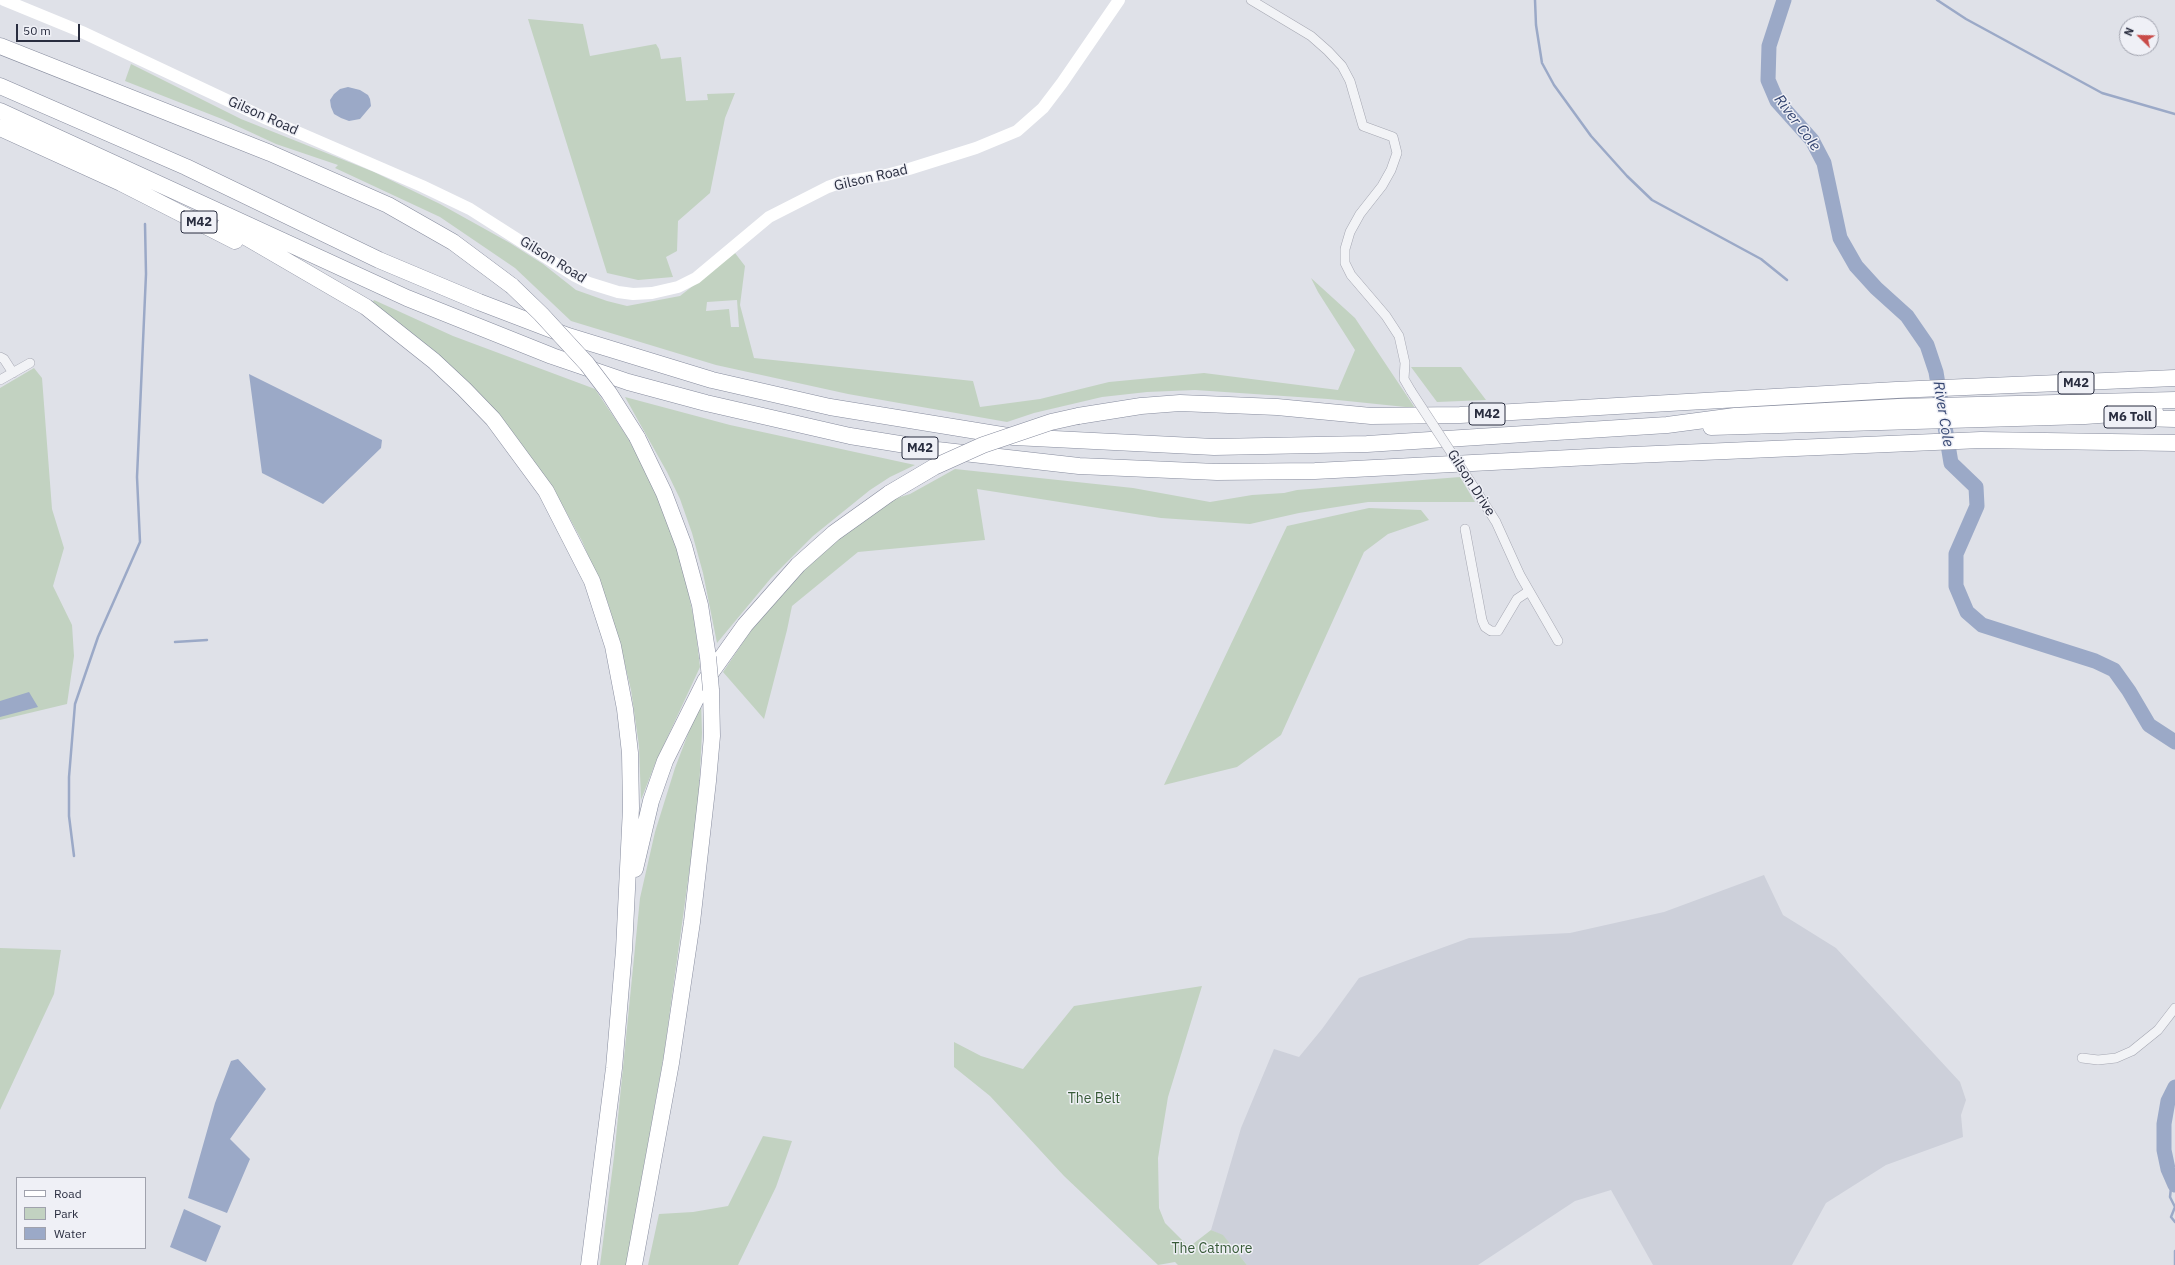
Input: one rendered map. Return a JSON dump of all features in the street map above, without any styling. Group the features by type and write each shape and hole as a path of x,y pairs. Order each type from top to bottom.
{"highway":[{"path":"0,46 270,153 388,205 453,242 512,286 532,304 587,364 609,393 637,437 664,493 684,546 700,605 712,690 712,736 692,922 671,1063 634,1265"},
{"name":"M42","path":"0,86 186,167 379,260 479,302 568,336 712,380 830,407 1014,438 1214,447 1367,444 1667,425 1735,416 1899,414 2175,400"},
{"name":"M42","path":"0,111 407,298 566,360 628,382 706,403 850,436 937,450 992,458 1079,466 1217,472 1322,470 1982,440 2175,443"},
{"name":"M42","path":"0,128 121,183 221,233 392,328"},
{"path":"148,179 366,307 434,361 493,419 546,491 592,581 613,646 626,710 630,753 631,808 624,950 614,1068 589,1265"},
{"name":"M42","path":"624,950 636,864 651,801 665,761 704,681 750,619 798,566 834,533 890,493 934,467 983,445 1044,424 1078,416 1141,406 1180,403 1277,407 1371,416 1460,415 1896,390 2175,378"},
{"path":"2085,416 2175,410"},
{"name":"M42","path":"1980,411 2085,416"},
{"name":"M6 Toll","path":"2085,416 2175,419"}],"main road":[{"name":"Gilson Road","path":"4,0 82,32 267,119 422,186 470,210 575,276 589,283 613,291 633,294 652,293 678,287 696,278 769,217 828,187 842,182 909,170 976,148 1017,131 1043,108 1062,84 1119,0"}],"street":[{"name":"Gilson Drive","path":"1251,0 1310,36 1328,51 1342,66 1350,81 1363,126 1392,137 1396,154 1391,170 1382,186 1360,214 1350,232 1345,249 1345,263 1351,275 1386,316 1399,336 1405,363 1404,379 1496,522 1529,591 1558,640"},
{"path":"0,357 4,359 13,372"},
{"path":"0,380 30,363"},
{"path":"1465,529 1482,620 1485,627 1491,631 1498,632 1517,599 1529,591"},
{"path":"2082,1058 2098,1060 2116,1058 2132,1051 2158,1030 2175,1008"}],"shaded area":[{"path":"1764,875 1783,915 1836,948 1960,1082 1966,1100 1961,1115 1963,1137 1886,1165 1826,1203 1792,1265 1653,1265 1611,1190 1575,1201 1478,1265 1247,1265 1223,1236 1211,1230 1241,1128 1274,1049 1299,1057 1322,1029 1359,978 1469,938 1570,933 1664,912"}],"green space":[{"path":"528,19 583,24 590,56 656,44 659,49 661,59 681,57 686,101 708,100 707,94 735,93 725,118 710,193 678,221 677,251 666,257 673,277 638,280 607,273"},
{"path":"131,64 241,119 374,172 440,204 510,243 543,264 576,290 607,301 627,306 680,296 735,253 745,266 740,305 754,358 973,381 980,407 1040,399 1109,382 1204,373 1338,390 1355,350 1318,292 1311,278 1355,318 1415,408 1328,399 1195,390 1147,392 1102,397 1034,413 1007,422 848,394 716,365 571,321 515,268 440,217 335,168 338,165 276,144 222,119 125,81","holes":["737,300 739,327 731,327 729,309 706,311 707,302"]},
{"path":"374,300 453,336 595,389 626,435 651,479 681,559 695,624 700,667 655,764 641,800 639,746 631,690 608,603 582,541 564,508 515,435 486,403 371,305"},
{"path":"1411,367 1461,367 1486,400 1437,402"},
{"path":"34,368 42,378 52,509 64,548 53,586 72,625 74,656 67,704 0,720 0,388"},
{"path":"625,397 730,425 915,465 890,477 870,490 813,536 771,578 717,643 703,573 692,533 680,499 667,472"},
{"path":"955,469 1133,488 1210,502 1297,490 1460,477 1475,502 1368,502 1299,513 1250,524 1161,518 977,489 985,540 858,552 792,606 764,719 723,672 756,623 798,576 843,535 894,499 910,494"},
{"path":"1369,508 1421,510 1429,520 1388,534 1364,552 1281,735 1237,767 1164,785 1287,526"},
{"path":"701,700 702,733 698,808 664,1054 626,1265 600,1265 614,1157 640,898 655,832 675,768"},
{"path":"0,948 61,950 54,994 0,1110"},
{"name":"The Belt","path":"1202,986 1168,1097 1158,1158 1159,1208 1165,1223 1189,1247 1211,1230 1223,1235 1247,1265 1178,1265 1175,1262 1158,1265 1064,1176 990,1096 954,1067 954,1042 981,1056 1023,1069 1074,1006"},
{"path":"763,1136 792,1141 776,1187 738,1265 648,1265 659,1214 693,1212 728,1206"}],"water":[{"path":"348,87 360,90 368,95 370,99 371,106 360,119 349,121 341,118 334,114 331,107 330,100 334,94 340,89"},
{"path":"249,374 382,440 381,448 323,504 262,473"},
{"path":"29,692 38,707 0,717 0,701"},
{"path":"238,1059 266,1089 230,1139 250,1159 227,1213 188,1198 215,1103 231,1061"},
{"path":"184,1209 221,1226 206,1262 170,1247"}],"waterway":[{"path":"1535,0 1536,25 1542,63 1554,85 1591,136 1627,176 1652,200 1761,259 1787,280"},
{"name":"River Cole","path":"1784,0 1769,46 1768,80 1777,101 1812,140 1824,163 1840,238 1856,266 1876,288 1907,316 1927,345 1936,372 1951,463 1976,487 1977,506 1956,554 1956,586 1967,612 1982,625 2095,661 2114,670 2129,691 2149,725 2175,742"},
{"path":"1937,0 1966,19 2102,93 2175,114"},
{"path":"74,856 69,816 69,777 75,704 98,637 140,542 137,477 146,274 145,224"},
{"path":"175,642 207,640"},
{"name":"River Cole","path":"2175,1087 2168,1101 2164,1124 2164,1150 2168,1169 2175,1185"},
{"path":"2172,1179 2170,1197 2175,1207 2171,1217 2175,1222"},
{"path":"2175,1251 2175,1265"}],"park label":[{"name":"The Catmore","path":"1212,1249"}]}
